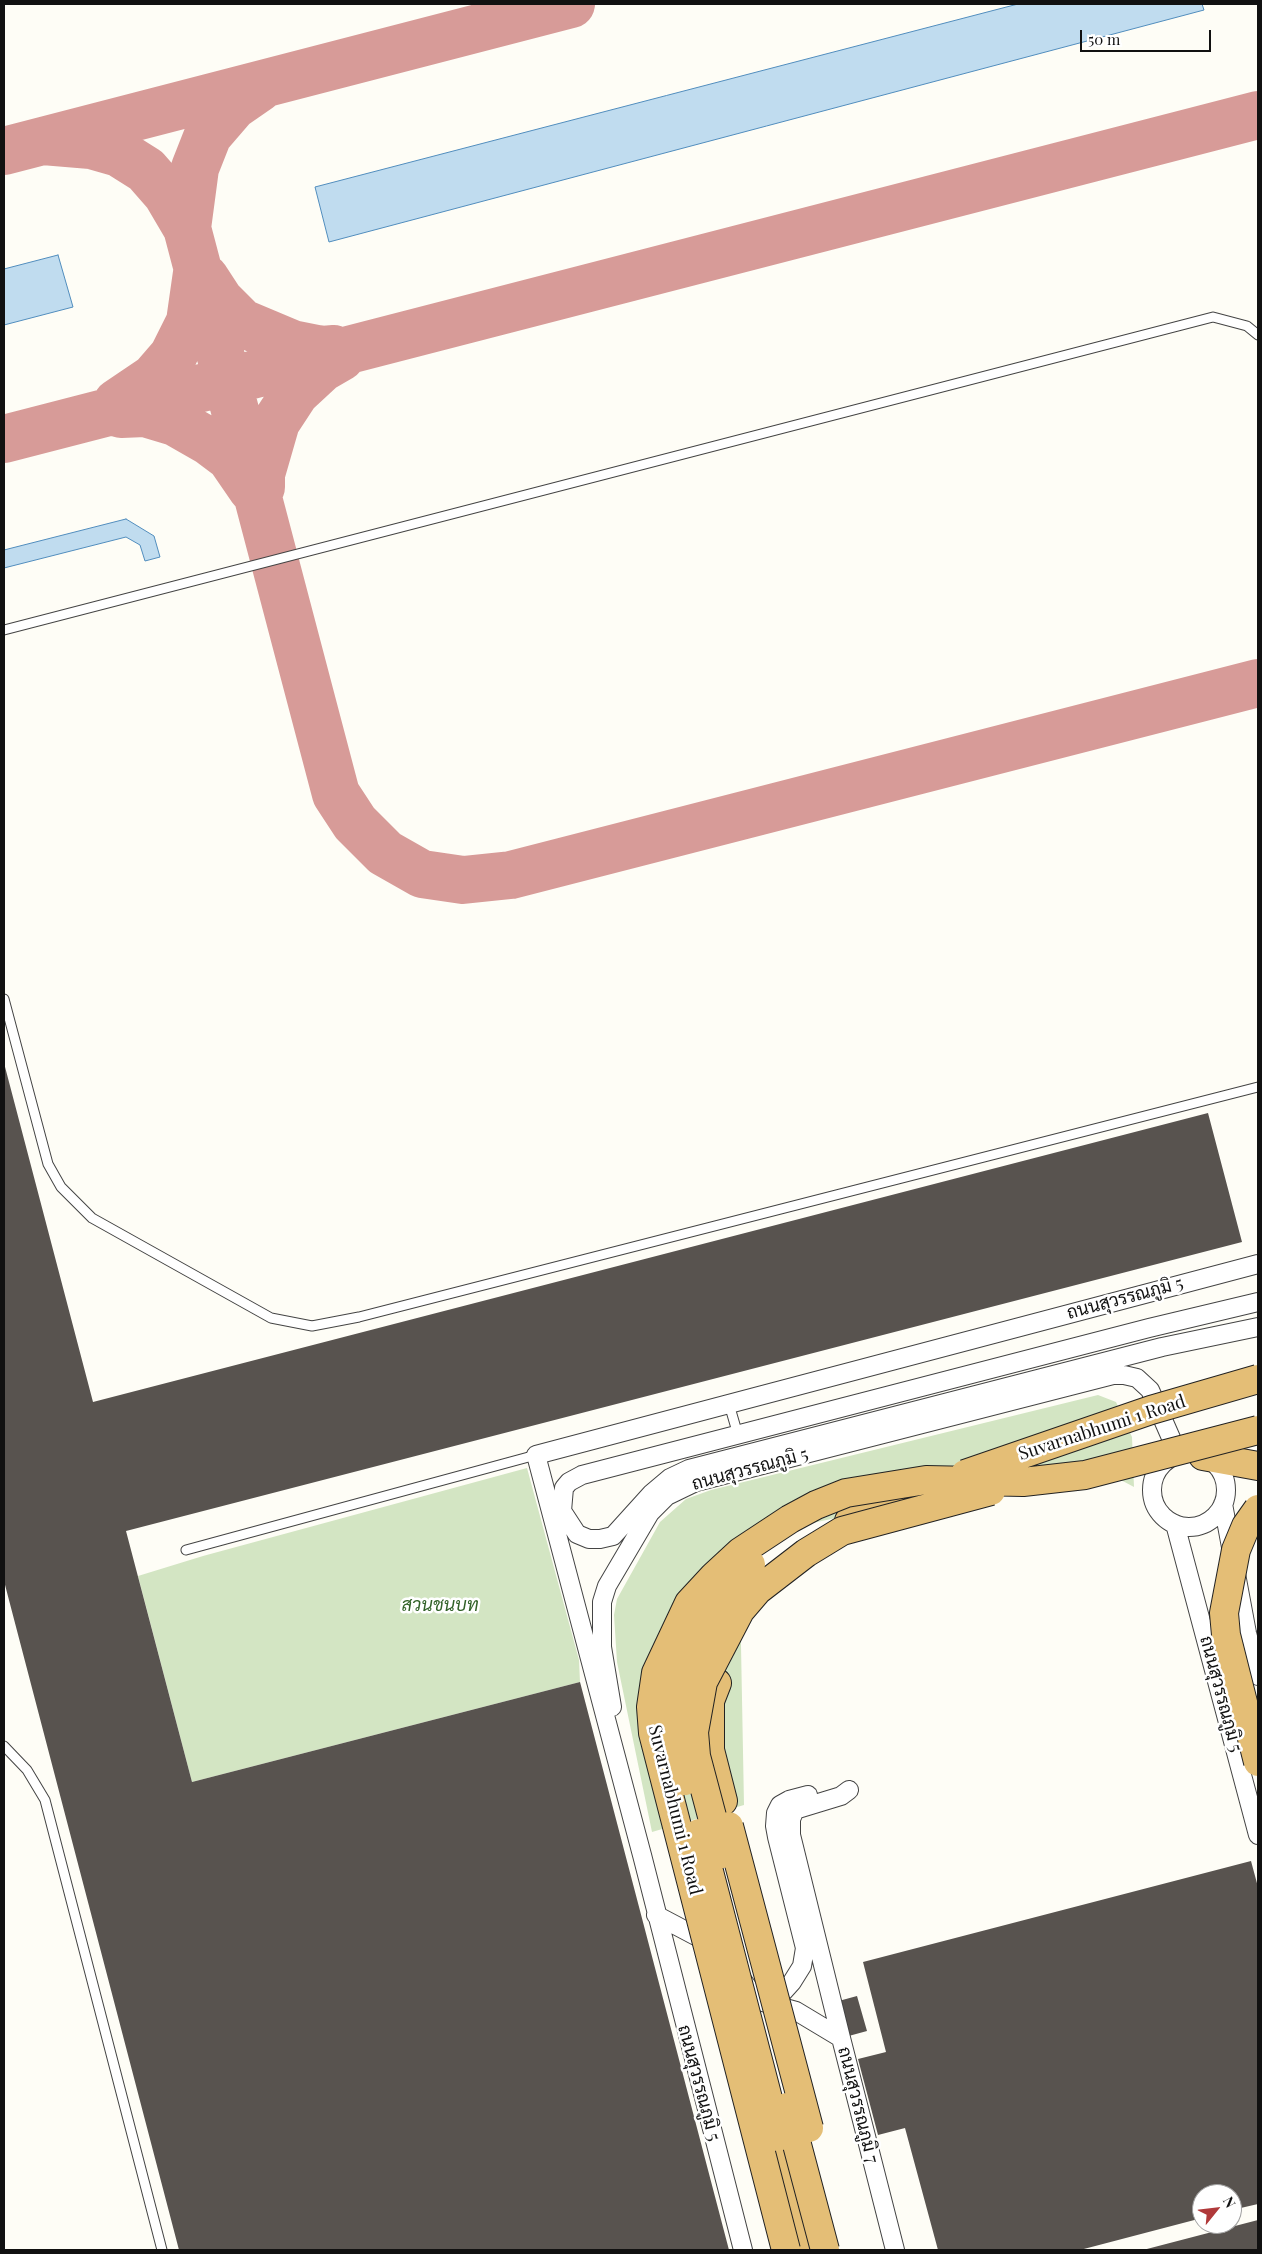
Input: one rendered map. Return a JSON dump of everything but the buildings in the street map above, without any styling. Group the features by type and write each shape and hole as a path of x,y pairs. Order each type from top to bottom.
{"highway":[{"name":"Suvarnabhumi 1 Road","path":"841,2250 710,1750 710,1701 736,1628 750,1602 777,1567 797,1551 838,1525 925,1488 1151,1410 1258,1379"},
{"name":"Suvarnabhumi 1 Road","path":"786,2250 653,1733 651,1707 656,1673 689,1604 714,1576 740,1552 816,1505 846,1492 926,1480 1024,1482 1084,1475 1258,1430"},
{"path":"1191,1455 1258,1466"},
{"name":"Suvarnabhumi 1 Road","path":"825,2250 696,1756 694,1732 703,1682 740,1611 758,1590 806,1553 842,1532 1024,1482"},
{"name":"Suvarnabhumi 1 Road","path":"807,2250 676,1748 674,1710 684,1659 707,1616 740,1573 781,1539 828,1511 876,1496 925,1488"},
{"path":"1258,1509 1246,1526 1236,1550 1224,1613 1226,1635 1258,1762"}],"street":[{"name":"ถนนสุวรรณภูมิ 5","path":"743,2250 536,1455 1258,1264"},
{"name":"ถนนสุวรรณภูมิ 5","path":"557,1533 562,1511 564,1488 569,1482 582,1475 1258,1302"},
{"name":"ถนนสุวรรณภูมิ 5","path":"546,1492 578,1534 589,1539 613,1536 651,1494 670,1478 689,1468 1162,1347 1258,1327"},
{"name":"ถนนสุวรรณภูมิ 5","path":"619,1775 612,1709 602,1647 602,1602 607,1586 640,1529 650,1513 667,1496 696,1482 1113,1375 1137,1378 1150,1390 1191,1455 1213,1462 1221,1470 1225,1481 1226,1493 1224,1504 1242,1609 1258,1676"},
{"path":"1191,1455 1167,1460 1158,1470 1153,1488 1156,1507 1164,1517 1175,1524 1186,1527 1198,1526 1208,1522 1224,1504"},
{"name":"ถนนสุวรรณภูมิ 5","path":"1175,1524 1207,1610 1253,1789 1258,1835"},
{"path":"830,2250 766,2003 783,1992 792,1982 802,1966 805,1948 777,1837 775,1826 776,1813 780,1805 789,1800 840,1787 849,1790 841,1796 795,1810 790,1819 791,1835 841,2038"},
{"name":"ถนนสุวรรณภูมิ 7","path":"656,1915 714,1946 725,1955 753,1995 766,2003 796,2011 841,2038 895,2250"}],"lane":[{"path":"4,630 1213,317 1247,326 1258,335"},
{"path":"4,999 48,1164 61,1187 92,1218 271,1318 312,1326 378,1312 1258,1087"},
{"path":"729,1404 738,1435"},
{"path":"186,1550 536,1455"},
{"path":"1207,1610 1228,1602 1242,1609"},
{"path":"4,1746 27,1770 45,1800 162,2250"}],"green space":[{"path":"1098,1395 1116,1402 1132,1437 1134,1487 1089,1463 739,1539 744,1805 652,1832 617,1662 614,1615 617,1599 660,1522 686,1499 711,1490"},
{"name":"สวนชนบท","path":"527,1468 579,1660 580,1682 192,1782 138,1576 203,1556"}],"water":[{"path":"1018,4 1202,4 1204,10 329,242 315,187"},
{"path":"58,255 73,307 4,325 4,269"},
{"path":"126,519 154,536 160,557 145,561 140,545 126,537 4,568 4,550"}],"taxiway":[{"path":"4,151 571,4"},
{"path":"187,228 195,168 208,135 233,106 259,88"},
{"path":"4,439 1258,115"},
{"path":"43,141 91,145 119,153 146,170 167,194 187,228 336,794 355,823 385,853 422,874 463,880 511,875 1258,683"},
{"path":"117,403 154,378 173,356 190,322 197,273"},
{"path":"205,278 220,301 242,323 292,344 322,350 334,349"},
{"path":"261,487 261,474 276,422 295,393 322,368 341,357"},
{"path":"121,414 145,413 175,422 210,442 230,457 252,489"}]}
